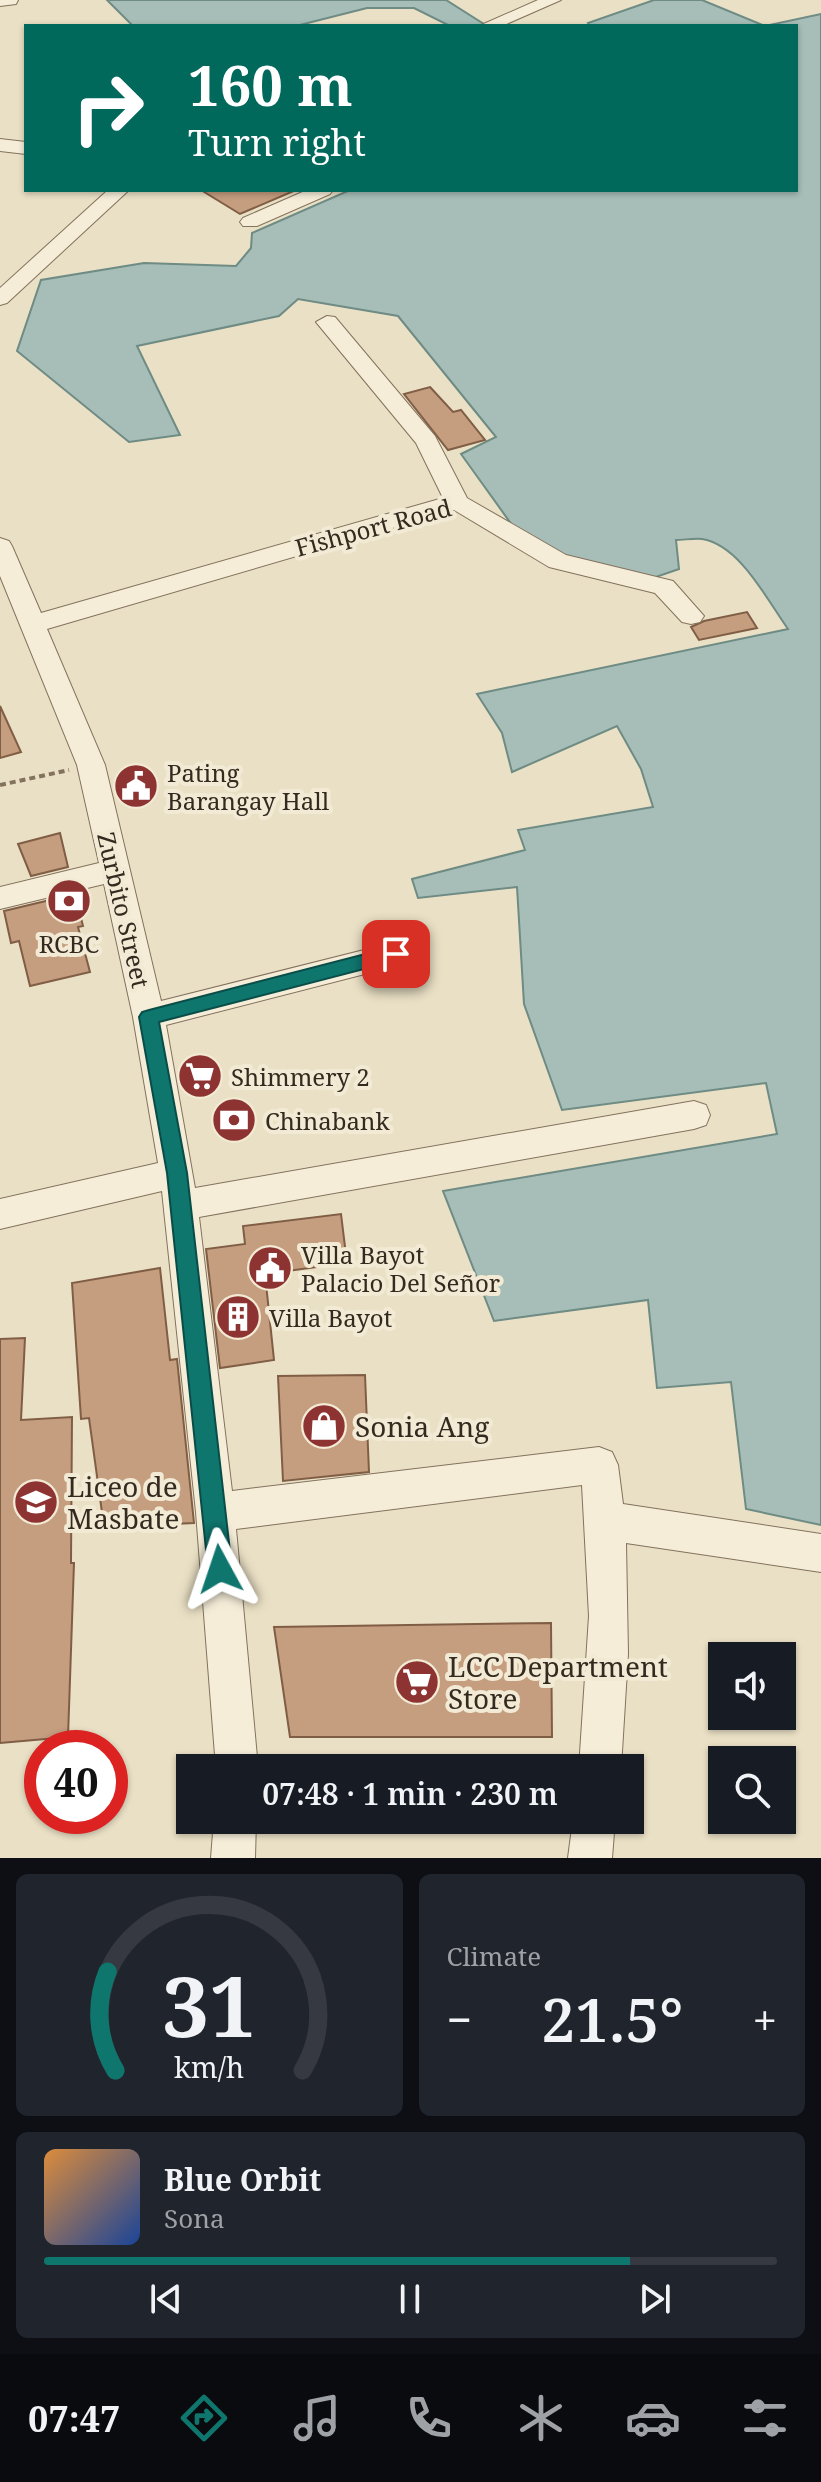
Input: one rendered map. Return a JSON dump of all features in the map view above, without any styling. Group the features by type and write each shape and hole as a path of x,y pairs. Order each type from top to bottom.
{"street":[{"path":"0,1 10,0"},
{"path":"493,24 553,0"},
{"path":"0,145 24,148"},
{"path":"0,299 117,192"},
{"path":"274,192 294,203"},
{"path":"250,222 319,192"},
{"path":"327,322 427,441 457,502"},
{"name":"Fishport Road","path":"33,624 457,502 558,561 664,587 691,616"},
{"name":"Zurbito Street","path":"0,546 91,765 149,1017 179,1189 215,1512 236,1754"},
{"path":"0,898 115,870"},
{"path":"149,1017 396,954"},
{"path":"0,1214 694,1115"},
{"path":"215,1512 599,1465 607,1521 608,1663 601,1754"},
{"path":"607,1521 821,1553"},
{"path":"233,1858 234,1834"},
{"path":"590,1858 593,1834"}],"path":[{"path":"0,785 91,765"}],"water":[{"path":"107,0 446,0 484,24 446,24 414,8 367,8 304,24 131,24"},
{"path":"654,0 702,0 760,24 589,24"},
{"path":"821,14 821,1525 746,1509 731,1382 657,1388 648,1300 494,1321 443,1191 777,1134 766,1083 562,1110 524,1004 517,887 418,898 412,879 525,850 518,830 653,807 641,769 617,726 512,772 502,733 477,694 788,629 751,575 716,543 702,539 676,540 679,569 653,578 569,562 512,525 461,454 496,437 398,316 298,299 279,316 137,346 180,435 129,442 17,351 41,280 144,263 236,266 251,248 252,233 345,192 798,192 798,24 774,24"}],"building":[{"path":"204,192 291,192 240,214"},
{"path":"430,387 453,412 461,410 485,440 448,450 404,394"},
{"path":"747,612 757,628 699,640 691,627 704,621"},
{"path":"0,706 21,752 0,758"},
{"path":"60,833 68,867 31,876 18,844"},
{"path":"75,894 83,926 78,927 90,972 30,986 19,941 11,943 4,911"},
{"name":"Villa Bayot","path":"341,1214 347,1263 265,1274 274,1360 220,1368 206,1249 245,1244 243,1226"},
{"path":"160,1268 170,1360 177,1359 194,1523 104,1527 89,1418 81,1419 72,1283"},
{"path":"25,1338 21,1420 72,1417 71,1563 74,1563 68,1730 24,1730 24,1741 0,1743 0,1339"},
{"name":"Sonia Ang","path":"365,1375 369,1472 283,1481 278,1376"},
{"name":"LCC Department Store","path":"551,1623 552,1737 290,1737 274,1627"}],"place":[{"name":"Pating Barangay Hall","path":"136,786"},
{"name":"RCBC","path":"69,901"},
{"name":"Shimmery 2","path":"200,1076"},
{"name":"Chinabank","path":"234,1120"},
{"name":"Villa Bayot Palacio Del Señor","path":"270,1268"},
{"name":"Villa Bayot","path":"238,1317"},
{"name":"Sonia Ang","path":"324,1426"},
{"name":"Liceo de Masbate","path":"36,1502"},
{"name":"LCC Department Store","path":"417,1682"}],"route":[{"path":"220,1569 177,1173 149,1017 396,954"}]}
